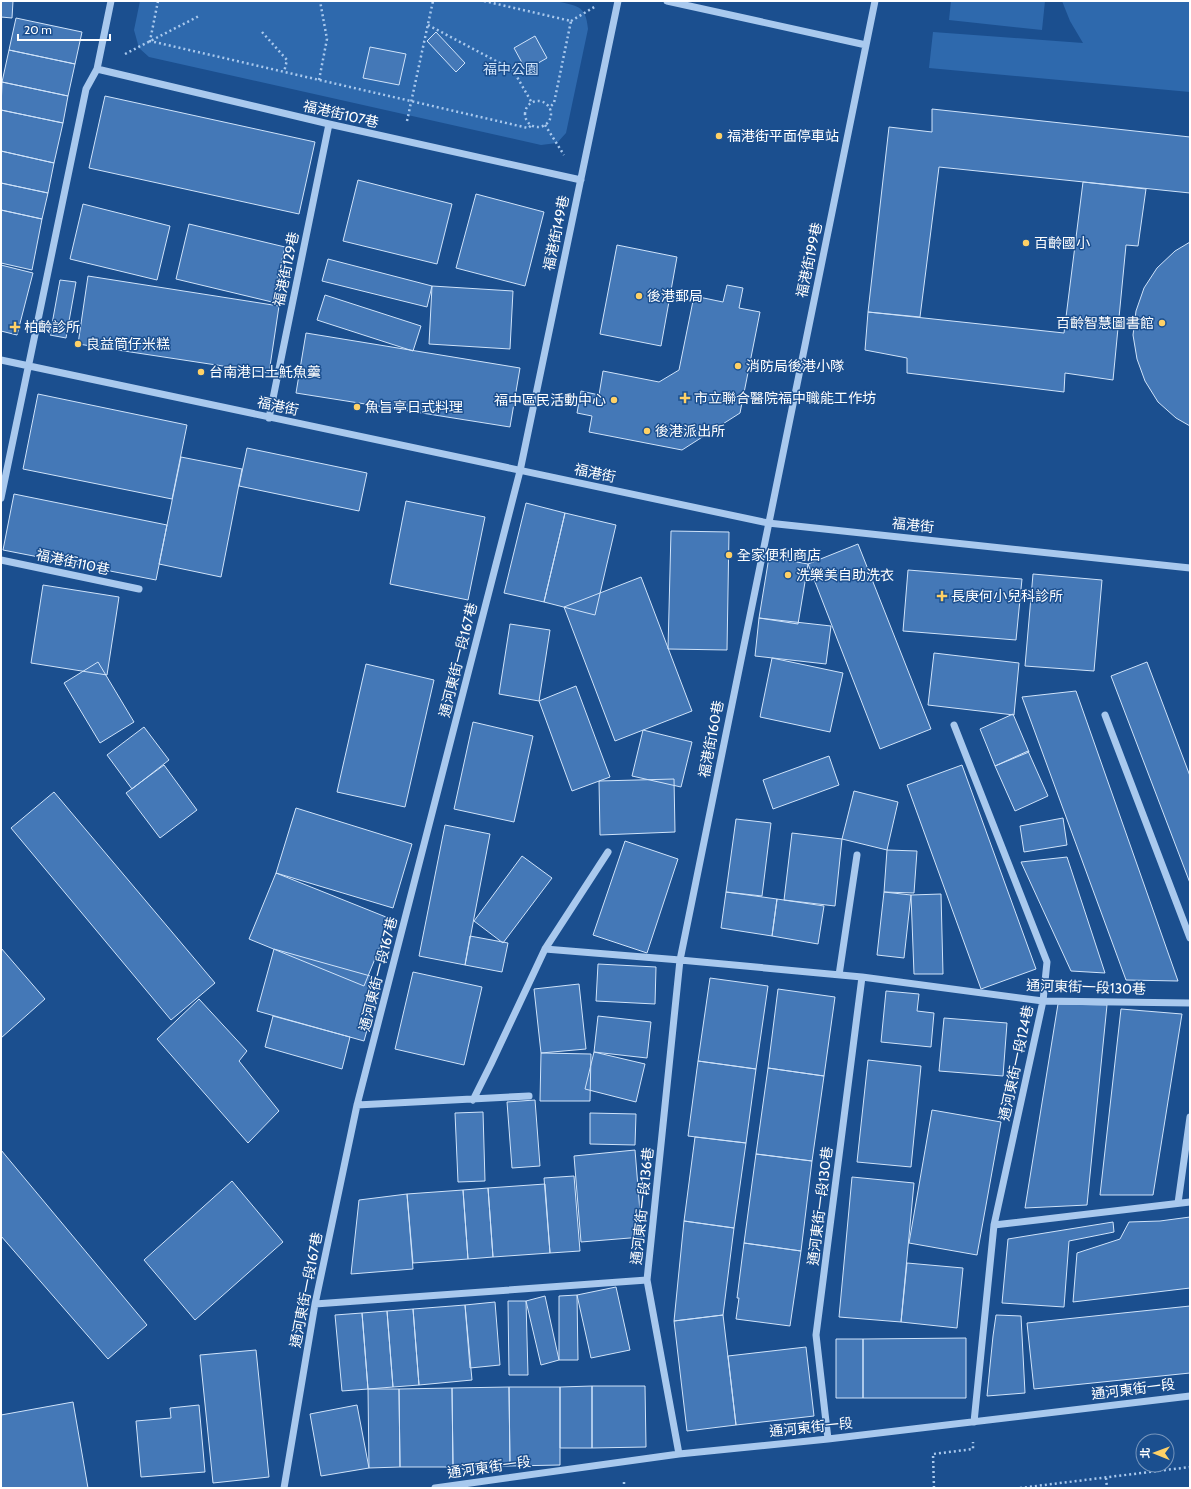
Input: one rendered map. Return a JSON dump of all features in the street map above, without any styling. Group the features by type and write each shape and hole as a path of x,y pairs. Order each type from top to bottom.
{"street":[{"path":"1,498 86,89 96,69 111,1"},
{"name":"福港街149巷","path":"520,471 618,1"},
{"path":"667,1 866,45"},
{"name":"福港街199巷","path":"768,523 875,1"},
{"name":"福港街107巷","path":"96,69 403,141 581,180"},
{"name":"福港街129巷","path":"269,418 329,124"},
{"name":"福港街","path":"1,360 768,523 1190,568"},
{"name":"通河東街一段167巷","path":"284,1488 315,1304 357,1105 520,471"},
{"name":"福港街160巷","path":"680,960 768,523"},
{"name":"福港街110巷","path":"1,560 139,589"},
{"path":"1105,715 1190,938"},
{"name":"通河東街一段124巷","path":"954,725 1047,962 1043,1001 994,1225 974,1422"},
{"path":"473,1100 545,949 608,852"},
{"path":"839,975 857,854"},
{"name":"通河東街一段130巷","path":"545,949 862,977 1043,1001 1190,1003"},
{"name":"通河東街一段136巷","path":"679,1454 647,1280 680,960"},
{"name":"通河東街一段130巷","path":"828,1439 816,1335 862,977"},
{"path":"357,1105 528,1096"},
{"path":"1178,1203 1190,1117"},
{"path":"994,1225 1190,1202"},
{"path":"315,1304 647,1280"},
{"name":"通河東街一段","path":"435,1488 679,1454 828,1439 1190,1396"}],"path":[{"path":"150,41 158,1"},
{"path":"319,80 327,39 320,1"},
{"path":"403,141 433,1"},
{"path":"484,1 571,21 597,5"},
{"path":"96,69 199,16"},
{"path":"549,108 554,103 571,21"},
{"path":"428,25 513,70 532,103"},
{"path":"262,32 287,60 284,72"},
{"path":"150,41 528,128 532,125"},
{"path":"538,101 545,103 549,108 551,114 550,120 545,125 538,127 527,121 526,114 532,103 538,101"},
{"path":"545,125 581,180"},
{"path":"934,1488 933,1454 973,1449 974,1422"},
{"path":"1020,1488 1190,1467"},
{"path":"1106,1478 1107,1488"}],"green space":[{"name":"福中公園","path":"140,1 555,1 574,5 582,10 587,21 588,29 566,133 557,143 541,145 149,57 139,48 134,30"},
{"path":"951,1 1045,1 1042,30 949,20"},
{"path":"1062,1 1190,1 1190,92 929,68 933,32 1083,43 1070,21"}],"building":[{"path":"1,1 13,1 12,18 1,17"},
{"path":"16,18 82,32 75,64 9,50"},
{"path":"436,32 465,63 456,72 427,41"},
{"path":"535,36 547,58 526,70 514,48"},
{"path":"370,47 406,54 399,85 363,78"},
{"path":"9,50 75,64 68,96 2,82"},
{"path":"2,82 68,96 63,123 1,110"},
{"path":"105,96 315,142 299,214 89,168"},
{"path":"932,109 1190,137 1190,193 939,167 920,317 868,312 889,127 932,132"},
{"path":"1,110 63,123 54,163 1,151"},
{"path":"1,151 54,163 48,193 1,183"},
{"path":"358,180 452,204 437,264 343,241"},
{"path":"1083,182 1146,189 1138,246 1126,245 1113,380 1065,373 1064,392 907,373 907,358 865,350 868,312 1064,333"},
{"path":"1,183 48,193 42,219 1,210"},
{"path":"476,194 544,212 525,286 456,268"},
{"path":"83,204 170,226 157,280 70,259"},
{"path":"1,210 42,219 32,270 1,263"},
{"path":"189,224 285,247 272,302 176,279"},
{"name":"百齡智慧圖書館","path":"1190,242 1190,426 1176,418 1158,402 1145,381 1137,359 1133,335 1136,311 1144,288 1157,268 1175,251"},
{"name":"後港郵局","path":"617,245 677,257 661,346 600,334"},
{"path":"328,259 432,286 427,307 322,281"},
{"path":"1,265 33,273 17,335 1,331"},
{"path":"88,276 279,306 269,373 78,344"},
{"path":"60,280 76,282 66,338 50,335"},
{"path":"727,285 743,288 739,308 760,312 740,413 682,450 589,432 592,416 577,413 581,391 599,395 603,371 659,382 679,370 694,296 723,302"},
{"path":"432,286 513,291 510,349 429,344"},
{"path":"325,295 421,326 413,351 317,320"},
{"path":"306,333 520,368 510,427 296,393"},
{"path":"38,394 187,425 172,499 23,469"},
{"path":"247,448 367,473 359,511 239,486"},
{"path":"181,457 242,469 221,577 159,564"},
{"path":"14,494 167,525 156,580 3,550"},
{"path":"406,501 485,517 468,600 390,584"},
{"path":"526,503 565,513 544,602 504,593"},
{"path":"565,513 616,525 595,615 544,602"},
{"path":"671,531 729,532 727,650 668,649"},
{"path":"858,544 931,729 880,749 808,564"},
{"path":"769,557 808,564 798,624 759,618"},
{"path":"908,570 1022,579 1016,640 903,631"},
{"path":"1033,574 1102,580 1094,671 1025,666"},
{"path":"641,577 692,711 615,741 564,607"},
{"path":"43,585 119,597 107,675 31,663"},
{"path":"759,618 831,626 826,664 755,656"},
{"path":"510,624 550,630 539,701 499,694"},
{"path":"934,653 1019,663 1014,715 928,705"},
{"path":"772,658 843,673 830,732 760,717"},
{"path":"98,662 134,722 100,743 64,683"},
{"path":"1147,662 1190,776 1190,883 1111,676"},
{"path":"366,664 434,680 405,807 337,792"},
{"path":"576,686 610,777 572,791 539,701"},
{"path":"1076,691 1178,981 1126,980 1022,697"},
{"path":"1013,714 1029,752 995,766 980,729"},
{"path":"473,722 533,736 514,822 454,809"},
{"path":"144,727 169,760 132,789 107,755"},
{"path":"643,730 692,742 681,787 632,776"},
{"path":"1028,751 1048,796 1015,811 995,766"},
{"path":"829,756 839,785 773,809 763,780"},
{"path":"164,765 197,810 160,838 126,793"},
{"path":"962,765 1036,969 981,989 907,785"},
{"path":"674,779 675,832 600,835 599,781"},
{"path":"854,791 898,802 887,850 842,839"},
{"path":"54,792 215,983 171,1020 11,828"},
{"path":"296,808 412,844 393,908 276,873"},
{"path":"1063,818 1067,845 1024,852 1020,826"},
{"path":"736,819 771,823 762,896 726,892"},
{"path":"445,825 490,834 465,965 419,956"},
{"path":"792,833 842,839 835,906 784,900"},
{"path":"625,841 678,859 647,953 593,935"},
{"path":"887,850 917,851 914,893 884,892"},
{"path":"522,856 552,878 503,943 474,921"},
{"path":"1067,857 1105,973 1071,971 1021,862"},
{"path":"276,873 391,919 364,986 249,939"},
{"path":"726,892 777,899 772,936 721,928"},
{"path":"884,892 911,895 904,958 877,955"},
{"path":"941,894 943,974 914,974 911,895"},
{"path":"777,899 824,906 818,944 772,936"},
{"path":"470,936 508,943 502,972 465,965"},
{"path":"1,948 45,999 1,1038"},
{"path":"274,949 381,979 364,1041 257,1011"},
{"path":"598,964 656,967 655,1004 596,1001"},
{"path":"413,972 482,987 464,1065 395,1049"},
{"path":"710,978 768,986 756,1069 698,1061"},
{"path":"579,984 586,1049 541,1053 534,989"},
{"path":"778,989 835,997 824,1076 768,1068"},
{"path":"886,991 919,994 917,1011 934,1013 931,1047 881,1042"},
{"path":"199,999 247,1051 239,1061 279,1111 248,1143 157,1039"},
{"path":"1058,1004 1107,1005 1087,1205 1025,1208"},
{"path":"1121,1009 1182,1014 1153,1195 1100,1195"},
{"path":"273,1016 350,1037 342,1069 265,1047"},
{"path":"598,1016 651,1022 647,1058 594,1052"},
{"path":"944,1018 1007,1023 1003,1076 939,1071"},
{"path":"594,1052 645,1064 636,1102 585,1089"},
{"path":"541,1053 591,1054 590,1101 540,1101"},
{"path":"868,1060 921,1066 911,1167 857,1162"},
{"path":"698,1061 756,1069 746,1143 688,1136"},
{"path":"768,1068 824,1076 812,1161 756,1154"},
{"path":"535,1100 540,1166 512,1168 507,1102"},
{"path":"932,1110 1001,1122 977,1255 909,1243"},
{"path":"483,1112 485,1181 458,1182 455,1113"},
{"path":"590,1113 636,1114 635,1145 590,1144"},
{"path":"695,1137 746,1143 734,1228 684,1221"},
{"path":"1,1150 147,1325 108,1359 1,1236"},
{"path":"635,1150 642,1237 581,1242 574,1156"},
{"path":"756,1154 812,1161 801,1251 744,1243"},
{"path":"574,1176 580,1251 550,1253 544,1178"},
{"path":"852,1177 914,1183 901,1322 839,1317"},
{"path":"232,1181 283,1242 195,1320 144,1260"},
{"path":"545,1184 550,1253 493,1257 488,1188"},
{"path":"488,1188 493,1257 468,1259 463,1190"},
{"path":"463,1190 468,1259 413,1263 407,1194"},
{"path":"407,1194 413,1269 351,1274 359,1200"},
{"path":"1190,1217 1190,1288 1073,1302 1077,1253 1120,1239 1129,1222 1160,1221"},
{"path":"684,1221 734,1228 723,1315 674,1321"},
{"path":"1113,1222 1114,1232 1069,1241 1064,1307 1002,1303 1008,1239"},
{"path":"744,1243 801,1251 790,1326 736,1319 739,1298 737,1298"},
{"path":"907,1263 963,1268 957,1328 901,1322"},
{"path":"616,1287 630,1350 591,1358 577,1295"},
{"path":"577,1295 578,1360 559,1360 559,1296"},
{"path":"545,1296 559,1360 541,1365 526,1301"},
{"path":"508,1301 526,1301 528,1375 509,1375"},
{"path":"495,1302 500,1365 470,1368 465,1305"},
{"path":"465,1305 472,1380 419,1385 413,1309"},
{"path":"1190,1306 1190,1373 1034,1389 1027,1323"},
{"path":"413,1309 419,1385 393,1387 387,1311"},
{"path":"387,1311 393,1387 368,1389 362,1313"},
{"path":"362,1313 368,1389 342,1391 335,1315"},
{"path":"723,1315 736,1425 687,1431 674,1321"},
{"path":"996,1315 1021,1316 1025,1393 987,1396"},
{"path":"966,1338 966,1398 863,1398 863,1339"},
{"path":"836,1339 863,1339 863,1398 836,1398"},
{"path":"806,1347 814,1416 736,1425 728,1356"},
{"path":"256,1350 269,1477 213,1483 200,1355"},
{"path":"592,1386 645,1386 646,1447 592,1448"},
{"path":"592,1386 592,1448 560,1448 560,1387"},
{"path":"509,1387 560,1387 560,1465 510,1466"},
{"path":"509,1387 510,1466 453,1467 452,1388"},
{"path":"452,1388 453,1467 400,1467 399,1389"},
{"path":"368,1389 399,1389 400,1467 369,1468"},
{"path":"73,1402 88,1488 1,1488 1,1415"},
{"path":"199,1405 205,1472 141,1477 136,1421 171,1418 170,1408"},
{"path":"357,1405 369,1468 321,1476 310,1414"}],"place":[{"name":"福港街平面停車站","path":"719,136"},
{"name":"百齡國小","path":"1026,243"},
{"name":"後港郵局","path":"639,296"},
{"name":"百齡智慧圖書館","path":"1162,323"},
{"name":"柏齡診所","path":"15,327"},
{"name":"良益筒仔米糕","path":"78,344"},
{"name":"消防局後港小隊","path":"738,366"},
{"name":"台南港口土魠魚羹","path":"201,372"},
{"name":"市立聯合醫院福中職能工作坊","path":"685,398"},
{"name":"福中區民活動中心","path":"614,400"},
{"name":"魚旨亭日式料理","path":"357,407"},
{"name":"後港派出所","path":"647,431"},
{"name":"全家便利商店","path":"729,555"},
{"name":"洗樂美自助洗衣","path":"788,575"},
{"name":"長庚何小兒科診所","path":"942,596"}]}
